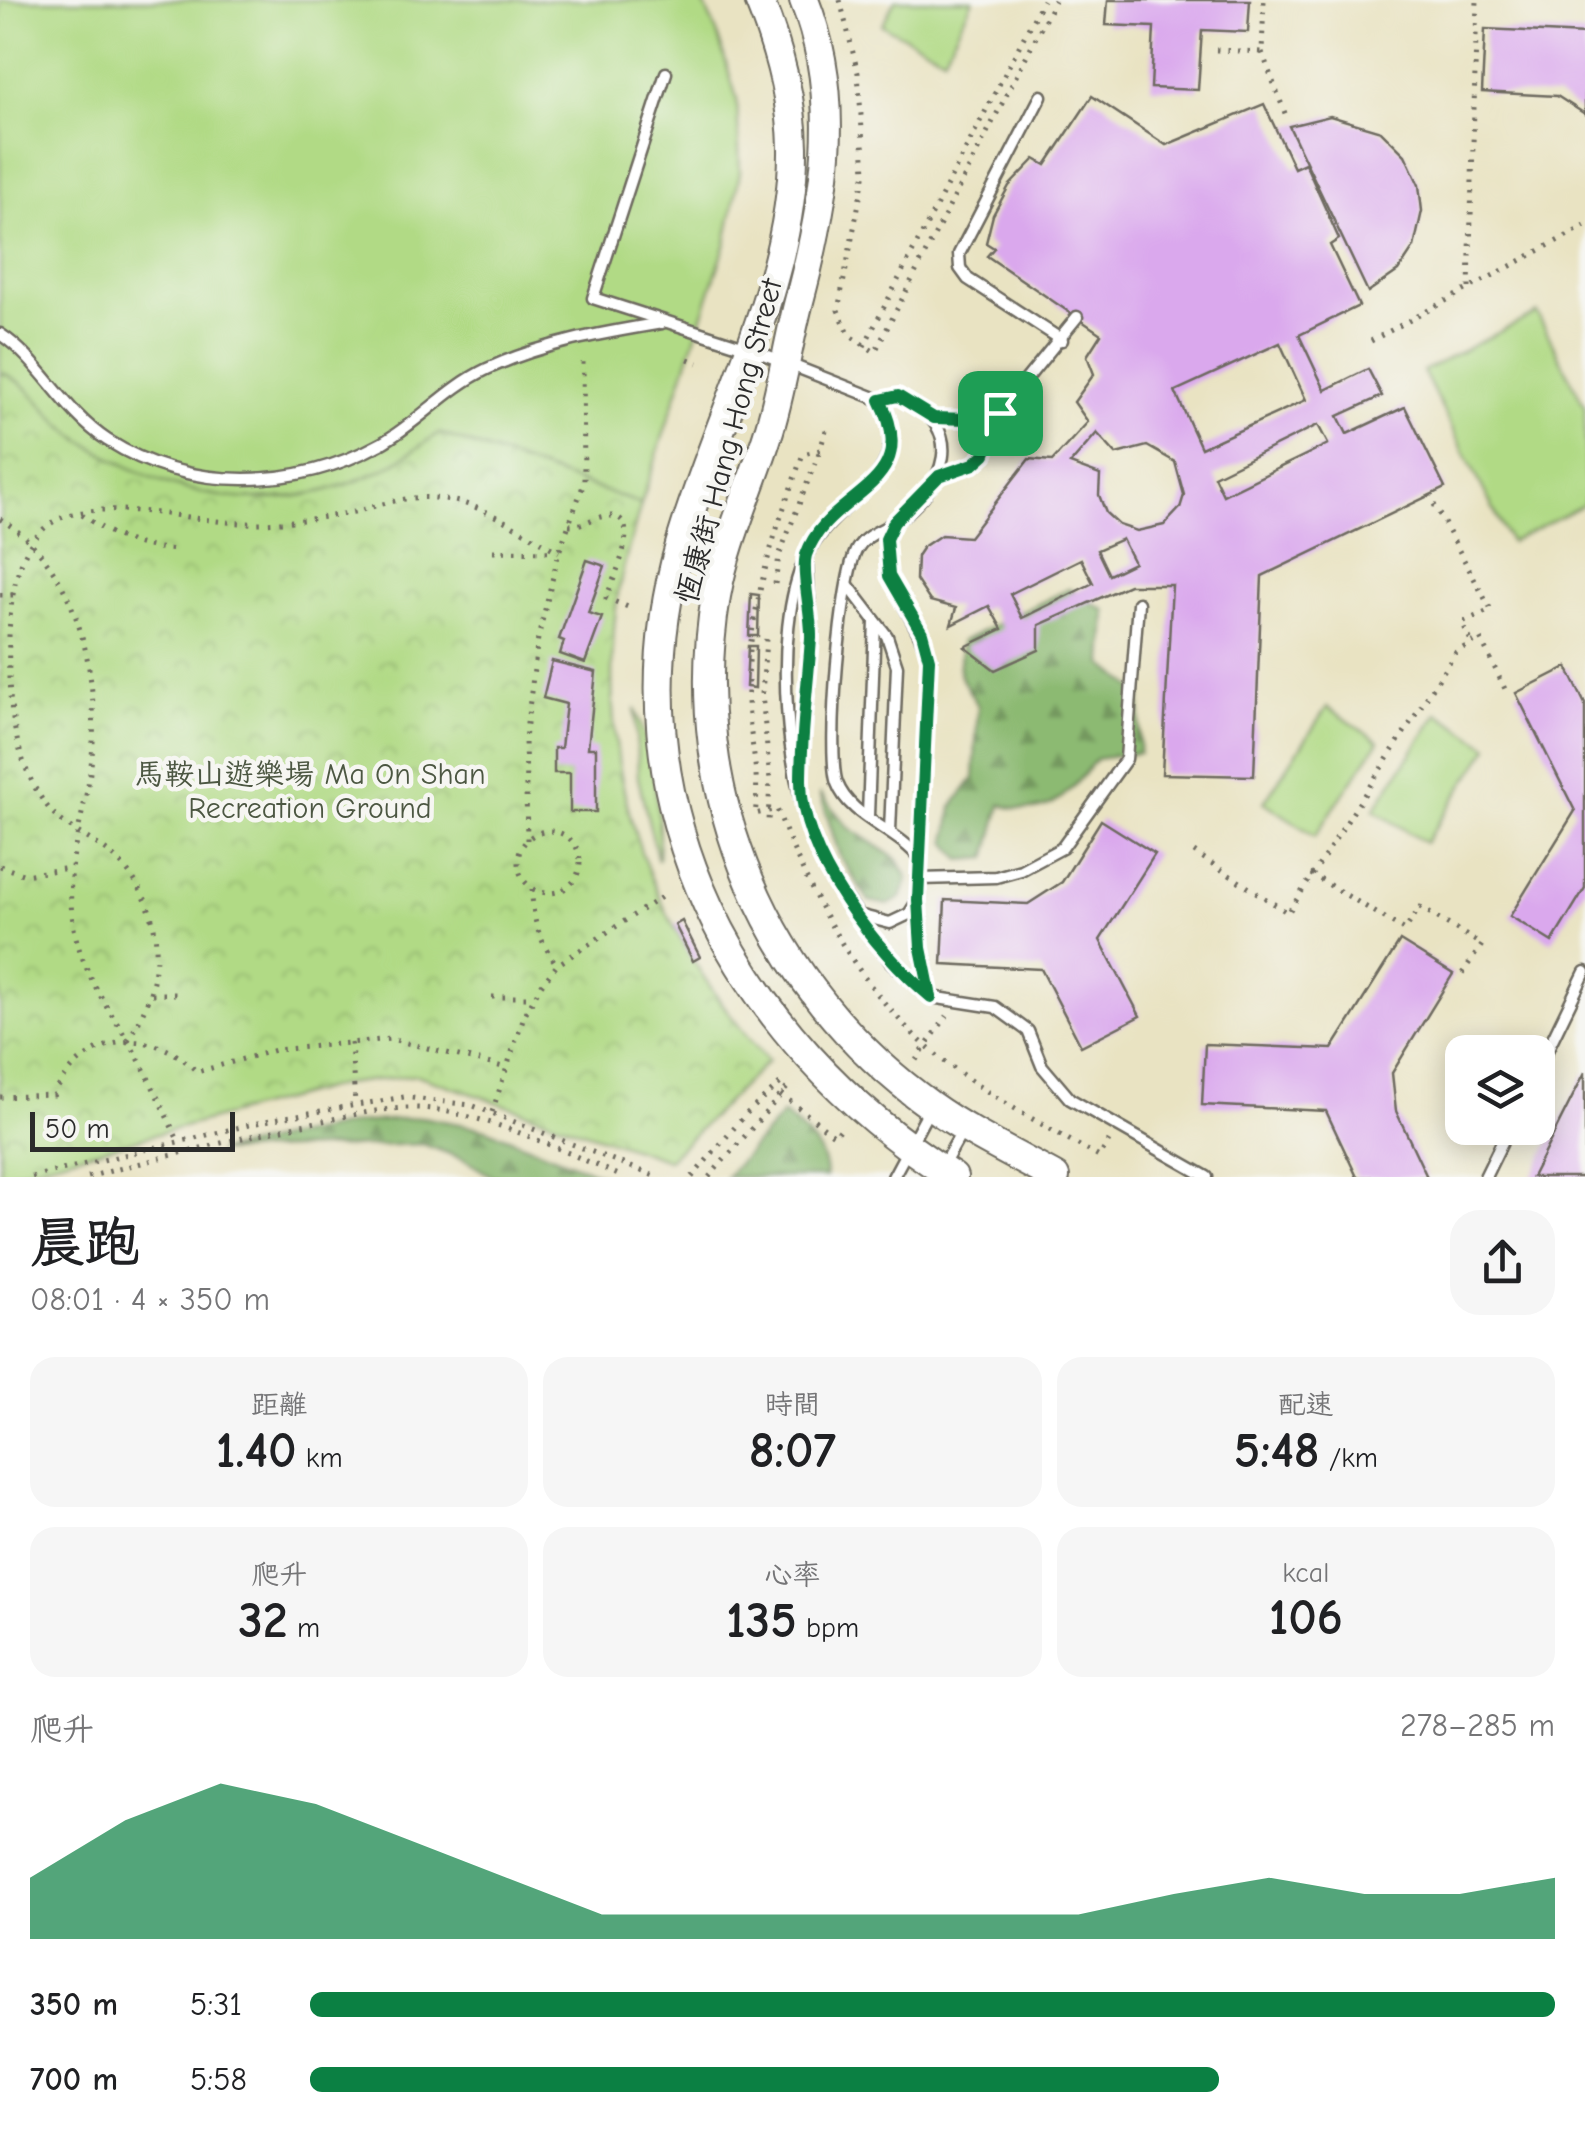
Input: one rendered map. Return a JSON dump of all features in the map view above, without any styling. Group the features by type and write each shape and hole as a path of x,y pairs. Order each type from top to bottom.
{"street":[{"name":"恆康街 Hang Hong Street","path":"759,0 784,77 793,148 780,239 748,348 680,546 667,601 662,736 671,795 704,900 748,982 851,1102 944,1174"},
{"name":"恆康街 Hang Hong Street","path":"804,0 825,86 826,177 811,261 768,436 725,555 716,597 708,693 710,739 721,809 745,878 804,978 863,1049 931,1106 1055,1177"}],"lane":[{"path":"666,73 593,298 748,348 880,400 898,396 934,418 968,419 1000,413"},
{"path":"1041,96 959,254 960,268 968,280 1062,340"},
{"path":"931,997 921,948 918,900 929,659 922,633 889,576 886,539 894,522 939,476 974,464 985,454 1000,413 1077,318"},
{"path":"0,334 17,345 52,392 107,440 173,470 245,481 317,471 384,442 440,396 484,370 582,336 668,322"},
{"path":"880,400 892,424 889,458 875,481 831,520 806,555 788,630 785,691 789,740 823,862 890,960 931,997 995,1007 1028,1031 1042,1066 1070,1100 1207,1177"},
{"path":"934,418 944,438 939,476"},
{"path":"894,522 871,533 857,547 849,566 841,614 834,778 842,795 920,859"},
{"path":"800,784 811,629 806,555"},
{"path":"848,585 894,650 897,666 890,831"},
{"path":"920,879 996,877 1021,870 1062,848 1126,759 1138,604"},
{"path":"868,816 875,620"},
{"path":"858,915 890,924 908,914 918,900"},
{"path":"1555,1035 1585,972"},
{"path":"892,1177 931,1106"},
{"path":"944,1174 964,1126"},
{"path":"1485,1177 1501,1145"}],"path":[{"path":"840,0 858,72 865,172 838,310 850,336 875,352 1055,0"},
{"path":"864,346 1043,0"},
{"path":"1264,0 1262,52 1286,116"},
{"path":"1468,288 1477,0"},
{"path":"1216,50 1262,52"},
{"path":"1370,340 1585,226"},
{"path":"557,966 537,930 532,889 518,866 526,840 525,739 530,688 559,552 584,483 582,336"},
{"path":"688,359 698,363"},
{"path":"1430,495 1491,610 1462,622 1472,643"},
{"path":"128,1040 152,994 158,941 149,907 132,876 106,850 75,833 50,809 20,746 9,676 14,595 20,564 34,542 53,522 80,514 135,511 190,520 264,522 319,518 395,499 436,498 476,506 559,552"},
{"path":"80,514 110,535 143,548 180,550"},
{"path":"568,525 585,526 602,516 614,516 624,522 628,534 606,598 628,606"},
{"path":"0,519 34,542 57,578 78,626 91,676 94,729 89,780 69,868 72,916 83,962 102,1004 128,1040 178,1142"},
{"path":"493,552 559,552"},
{"path":"0,595 14,595"},
{"path":"1194,852 1288,913 1456,652 1480,638 1506,691"},
{"path":"526,840 535,834 557,832 575,843 581,864 572,884 564,890 553,894 532,889"},
{"path":"0,866 26,874 69,868"},
{"path":"1311,874 1405,930 1420,907 1482,945 1461,974"},
{"path":"492,1112 534,997 557,966 666,894"},
{"path":"152,994 177,994"},
{"path":"492,997 534,997"},
{"path":"906,1051 916,1060 942,1028 949,1000"},
{"path":"0,1098 54,1095 72,1066 86,1054 128,1040 170,1049 198,1072 275,1050 391,1039 507,1068"},
{"path":"352,1043 355,1102"},
{"path":"783,1088 835,1136 842,1126"},
{"path":"692,1177 746,1114 783,1088"},
{"path":"709,1177 783,1088"},
{"path":"32,1177 355,1102 438,1098 492,1112 657,1177"},
{"path":"88,1177 247,1136 368,1112 408,1109 435,1109 529,1136 624,1177"}],"green space":[{"path":"0,0 702,0 716,30 737,99 740,172 726,243 641,504 439,433 388,467 340,487 261,499 185,489 148,476 75,436 22,385 0,372"},
{"path":"895,0 973,0 944,57 882,25"},
{"path":"1537,313 1585,407 1585,504 1510,542 1423,371"},
{"name":"馬鞍山遊樂場 Ma On Shan Recreation Ground","path":"0,372 22,385 75,436 111,458 185,489 223,497 300,496 340,487 388,467 439,433 641,504 618,595 612,673 615,735 625,794 641,851 692,959 727,1011 768,1061 668,1160 417,1075 344,1084 0,1176"},
{"path":"1069,589 1106,611 1103,664 1141,694 1139,753 1096,759 1066,793 1046,807 1019,809 1001,805 987,858 961,860 947,842 952,807 974,778 978,706 959,674 962,641"},
{"path":"1327,707 1379,741 1315,836 1264,802"},
{"path":"635,708 655,783 658,861 638,778"},
{"path":"1438,713 1489,747 1425,843 1374,810"},
{"path":"820,793 848,827 897,859 908,878 901,898 888,905 869,901 840,857"},
{"path":"783,1114 818,1149 826,1177 726,1177"},
{"path":"422,1117 486,1129 606,1177 493,1177 463,1159 423,1144 217,1152 357,1123"}],"building":[{"path":"1108,0 1250,0 1248,32 1202,30 1198,90 1151,88 1154,27 1106,25"},
{"path":"1485,29 1585,34 1585,114 1557,96 1482,92"},
{"path":"1092,96 1166,145 1264,104 1294,168 1305,163 1339,239 1330,245 1359,306 1299,335 1325,390 1368,369 1382,396 1338,416 1347,434 1405,407 1445,488 1262,576 1254,776 1162,774 1172,585 1129,585 1039,625 1039,650 995,670 965,647 1002,629 989,606 951,625 956,608 930,601 916,580 917,556 923,547 941,535 969,537 1029,459 1052,461 1088,422 1074,402 1094,374 1087,356 1101,334 987,256 994,248 986,243 993,215 1009,186 1035,159 1046,165","holes":["1280,343 1306,400 1201,448 1175,391","1318,425 1328,444 1223,495 1214,476","1097,433 1116,454 1147,446 1175,462 1184,495 1180,508 1164,525 1137,531 1119,525 1106,513 1099,495 1100,475 1070,464","1122,539 1134,563 1109,575 1097,550","1081,559 1093,583 1022,618 1010,594"]},
{"path":"1330,116 1381,131 1405,155 1419,185 1422,211 1414,247 1398,271 1368,292 1289,126"},
{"path":"587,560 605,566 588,613 602,617 585,663 560,654 564,641 559,639"},
{"path":"751,594 759,595 758,636 749,636"},
{"path":"748,646 756,646 755,688 746,687"},
{"path":"552,661 596,672 588,748 596,748 596,812 570,812 570,773 554,773 554,748 561,748 566,704 543,698"},
{"path":"1567,667 1585,704 1585,888 1552,942 1510,916 1575,811 1516,693"},
{"path":"1101,820 1155,854 1100,940 1140,1016 1081,1046 1041,969 942,964 945,900 1028,904 1062,882"},
{"path":"682,921 700,957 693,961 675,925"},
{"path":"1400,941 1453,974 1392,1073 1396,1111 1427,1177 1357,1177 1326,1111 1202,1105 1205,1044 1332,1049"},
{"path":"1585,1072 1585,1177 1532,1177 1548,1145 1555,1145 1555,1131"}],"route":[{"path":"898,396 934,418 968,419 1000,413 985,454 974,464 939,476 894,522 886,539 889,576 922,633 929,659 918,900 924,973 931,997 874,941 823,862 811,827 800,784 811,629 806,555 831,520 875,481 889,458 894,436 880,400 898,396"}]}
